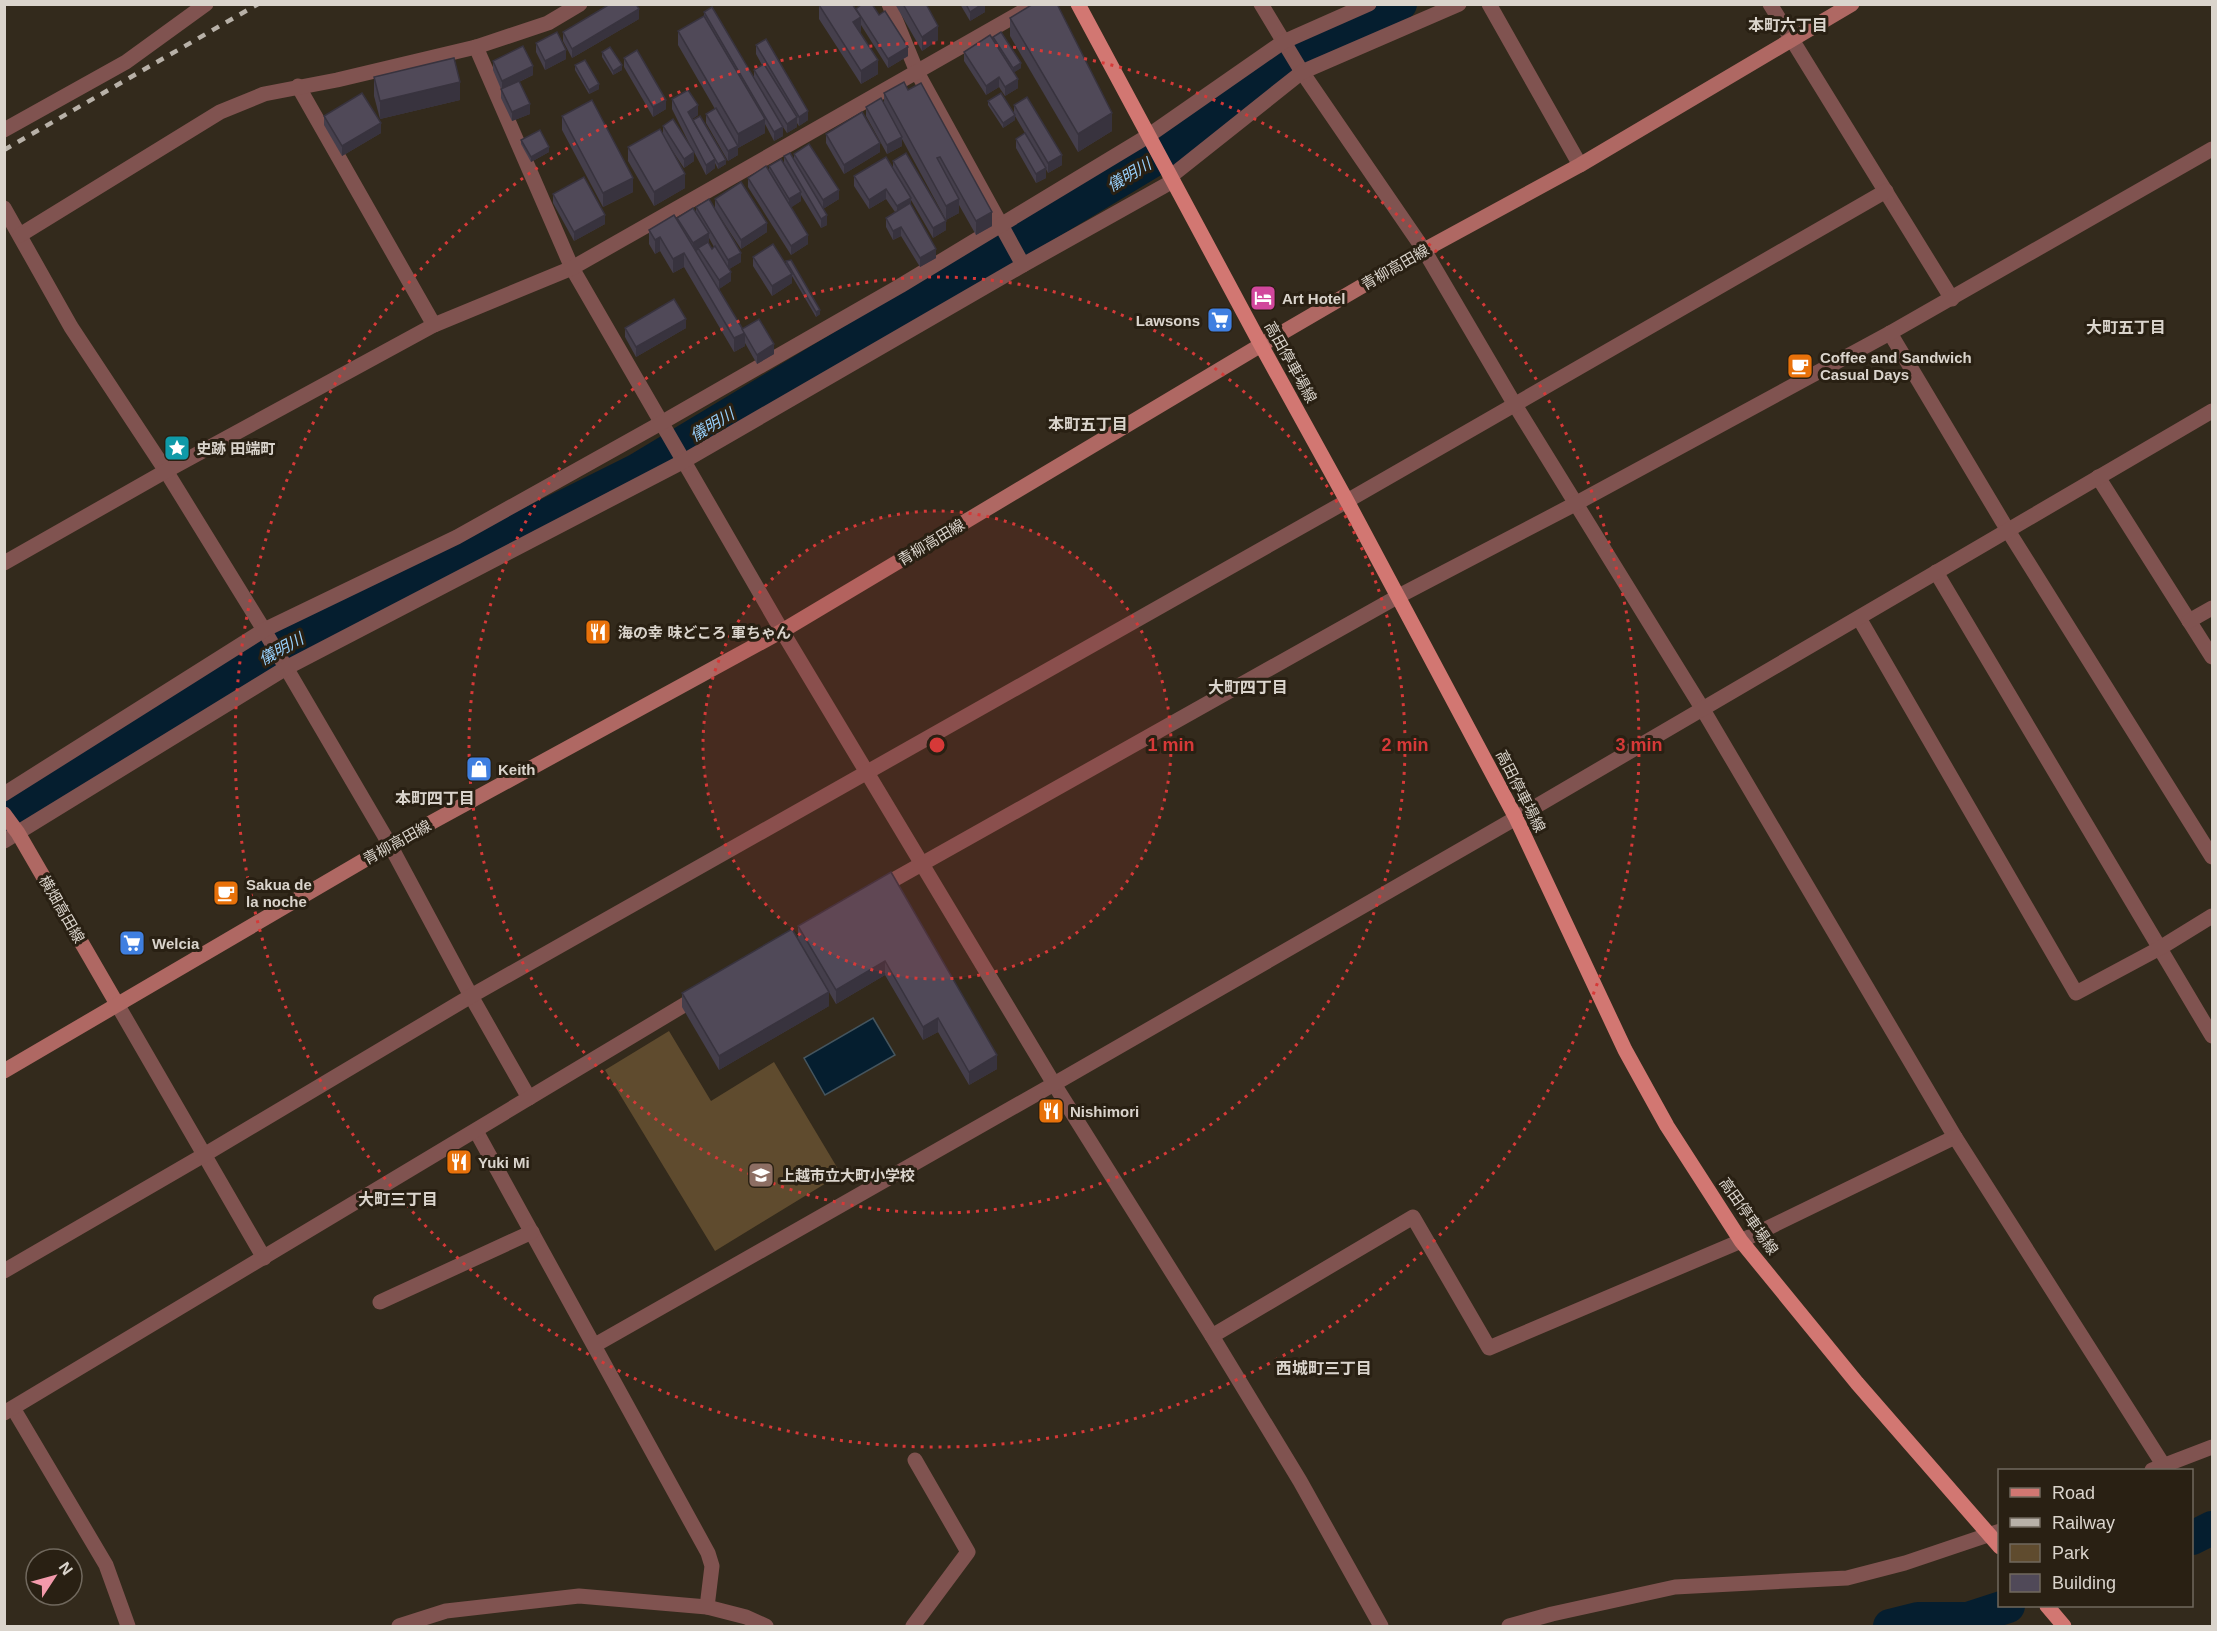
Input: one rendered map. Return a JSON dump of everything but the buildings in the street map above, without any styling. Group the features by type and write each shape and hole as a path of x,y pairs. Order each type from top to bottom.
{"main road":[{"name":"高田停車場線","path":"1078,4 1516,818 1625,1050 1667,1126 1741,1241 1857,1383 1994,1533"},
{"name":"青柳高田線","path":"4,1071 390,845 782,631 1261,345 1424,250 1580,165 1852,4"},
{"name":"横畑高田線","path":"4,814 11,837 117,1004"},
{"path":"2049,1607 2064,1626"}],"street":[{"path":"4,130 126,62 206,4"},
{"path":"20,235 220,112 264,94 337,80 476,47 548,23 580,4"},
{"path":"890,4 917,72 1020,261"},
{"path":"4,564 166,471 434,325 572,268 1036,4"},
{"path":"1261,4 1302,72 1424,250 1575,504 1702,708 1955,1137 2158,1468 2212,1447"},
{"path":"4,794 266,635 664,427 900,286 1151,141 1283,42 1369,4"},
{"path":"11,837 286,668 684,461 1020,261 1170,176 1302,72 1459,4"},
{"path":"1490,4 1580,165"},
{"path":"1770,4 1952,299"},
{"path":"476,47 572,268 782,631 1054,1084 1300,1481 1381,1626"},
{"path":"298,86 434,325"},
{"path":"871,893 921,862 1396,597 1575,504 1952,299 2212,149"},
{"path":"4,1271 471,996 1347,501 1886,191"},
{"path":"4,208 71,327 166,471 286,668 390,845 529,1098"},
{"path":"1890,333 2007,529 2212,857"},
{"path":"595,1345 1516,818 2212,411"},
{"path":"2098,477 2212,657"},
{"path":"1936,572 2212,1036"},
{"path":"2189,621 2212,608"},
{"path":"1859,618 2076,993 2160,948 2212,916"},
{"path":"128,1626 106,1565 9,1411 710,990"},
{"path":"117,1004 264,1258"},
{"path":"476,1131 708,1553 712,1566 707,1607"},
{"path":"1212,1336 1413,1217 1489,1348 1741,1241 1955,1137"},
{"path":"380,1302 532,1232"},
{"path":"913,1626 968,1552 915,1460"},
{"path":"1509,1626 1552,1614 1675,1587 1848,1578 1905,1563 1994,1533"},
{"path":"399,1626 446,1611 579,1596 707,1607 746,1617 766,1626"}],"green space":[{"path":"669,1031 711,1101 774,1062 841,1174 715,1251 605,1070"}],"water":[{"path":"873,1018 895,1055 825,1095 804,1058"}],"waterway":[{"name":"儀明川","path":"4,816 285,646 636,471 1170,150 1308,44 1400,4"},
{"path":"2193,1538 2212,1528"},
{"path":"1890,1626 1918,1619 1968,1619 2005,1607"}],"railway":[{"path":"4,150 258,4"}],"place":[{"name":"Art Hotel","path":"1263,298"},
{"name":"Lawsons","path":"1220,320"},
{"name":"Coffee and Sandwich Casual Days","path":"1800,366"},
{"name":"史跡 田端町","path":"177,448"},
{"name":"海の幸 味どころ 軍ちゃん","path":"598,632"},
{"name":"Keith","path":"479,769"},
{"name":"Sakua de la noche","path":"226,893"},
{"name":"Welcia","path":"132,943"},
{"name":"Nishimori","path":"1051,1111"},
{"name":"Yuki Mi","path":"459,1162"},
{"name":"上越市立大町小学校","path":"761,1175"}],"district":[{"name":"本町六丁目","path":"1788,25"},
{"name":"大町五丁目","path":"2126,327"},
{"name":"本町五丁目","path":"1088,424"},
{"name":"大町四丁目","path":"1248,687"},
{"name":"本町四丁目","path":"435,798"},
{"name":"大町三丁目","path":"398,1199"},
{"name":"西城町三丁目","path":"1324,1368"}]}
